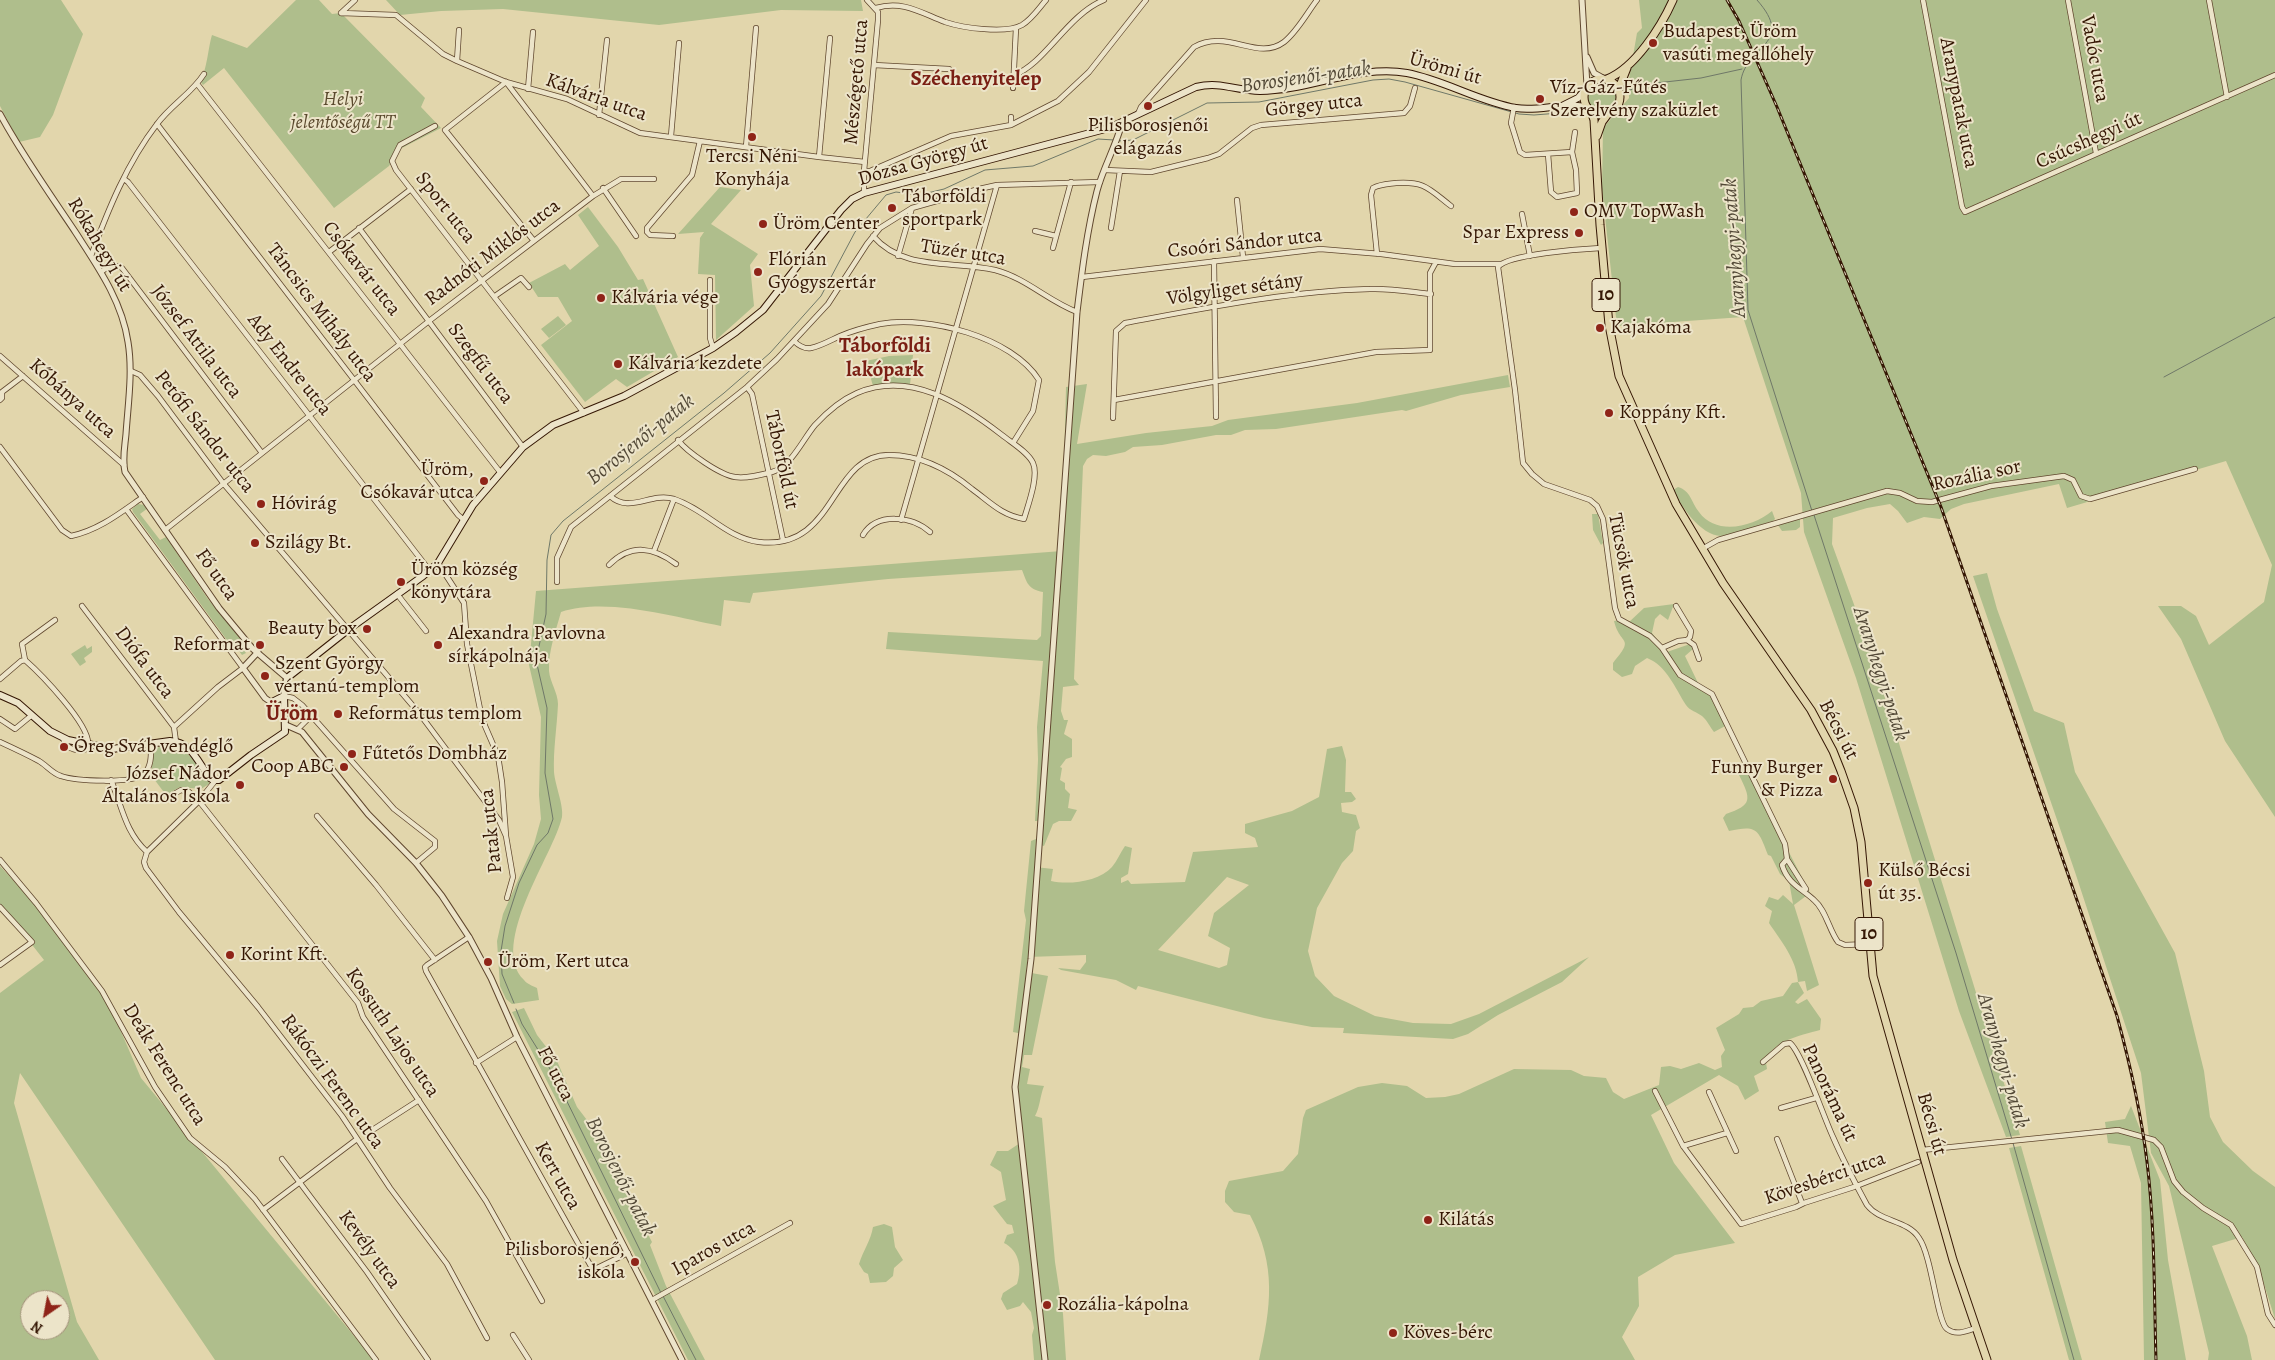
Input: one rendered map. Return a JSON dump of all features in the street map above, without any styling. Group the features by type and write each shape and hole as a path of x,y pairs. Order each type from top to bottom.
{"main road":[{"name":"10","path":"1589,110 1584,96 1586,88 1593,81 1605,79 1619,73 1630,64 1655,32 1673,0"},
{"name":"10","path":"1608,114 1619,106 1621,94 1619,88 1630,64"},
{"name":"Ürömi út","path":"1122,123 1196,87 1207,84 1266,91 1390,71 1418,75 1514,109 1580,106 1589,110"},
{"path":"1605,79 1619,88"},
{"name":"Ürömi út","path":"1559,107 1578,98 1586,88"},
{"path":"1589,110 1599,115 1608,114"},
{"name":"Bécsi út","path":"1589,110 1594,120 1602,248 1610,333 1621,382 1663,479 1701,550 1798,689 1833,751 1854,808 1861,842 1873,976 1953,1260 1987,1360"},
{"name":"Bécsi út","path":"1596,146 1600,126 1608,114"},
{"name":"Dózsa György út","path":"287,678 349,629 430,571 452,544 476,500 523,447 553,426 624,396 713,348 763,310 841,210 852,200 864,193 1122,123"},
{"path":"0,695 18,703 50,731 63,738 112,749 176,742 188,747 208,775 215,781 260,748 282,736 285,732 284,696 287,678"},
{"path":"272,702 284,696"}],"street":[{"name":"Kálvária utca","path":"355,0 341,13 396,15 443,54 457,61 506,82 567,99 640,133 865,162"},
{"name":"Mészégető utca","path":"864,193 864,171 878,20 876,8 867,0"},
{"path":"876,8 888,5 905,5 946,22 964,26 993,29 1016,28 1027,22 1046,0"},
{"path":"1014,75 1028,67 1078,16 1104,0"},
{"path":"864,171 870,171 952,136 1011,125 1058,101 1079,84 1146,0"},
{"path":"1138,115 1141,106 1194,46 1205,41 1218,40 1259,48 1280,45 1290,37 1317,0"},
{"path":"1582,0 1586,54 1586,88"},
{"name":"Aranypatak utca","path":"1923,0 1964,212"},
{"name":"Vadóc utca","path":"2068,0 2096,153"},
{"path":"2209,0 2227,96"},
{"path":"746,147 756,28"},
{"path":"1013,88 1016,28"},
{"path":"457,61 459,30"},
{"path":"528,89 533,32"},
{"path":"819,157 830,38"},
{"path":"599,115 606,40"},
{"path":"671,136 679,43"},
{"path":"1586,54 1593,70 1605,79"},
{"path":"874,65 949,69"},
{"path":"91,256 103,221 137,154 157,124 175,104 198,85 204,74"},
{"name":"Csúcshegyi út","path":"1964,212 1970,211 2096,153 2275,75"},
{"path":"534,240 445,130 506,82 593,196"},
{"name":"Csókavár utca","path":"198,85 500,472"},
{"name":"Görgey utca","path":"1105,170 1151,172 1208,158 1219,154 1252,128 1261,125 1404,113 1410,106 1415,88"},
{"path":"1514,109 1511,123 1520,152 1525,155 1572,152"},
{"name":"Rókahegyi út","path":"0,114 13,138 114,294 128,342 131,371 124,464"},
{"path":"1011,117 1011,125"},
{"path":"1045,1360 1015,1088 1031,959 1077,312 1090,220 1100,182 1116,145 1122,123"},
{"name":"Táncsics Mihály utca","path":"157,124 458,516 464,520"},
{"name":"Sport utca","path":"435,126 400,145 392,161 396,170 496,296 584,413"},
{"path":"1548,154 1551,192 1557,197 1577,193 1576,170 1572,152 1575,132"},
{"path":"673,236 650,235 647,232 647,228 692,175 700,141"},
{"path":"1111,228 1120,171"},
{"name":"Ady Endre utca","path":"124,179 430,571"},
{"name":"Radnóti Miklós utca","path":"165,530 429,321 604,188 621,179 654,179"},
{"path":"1053,248 1071,182"},
{"path":"557,582 555,565 566,534 578,520 747,387 794,342 828,304 880,228 912,208 997,185 1100,182"},
{"path":"1377,254 1371,195 1373,188 1378,185 1414,182 1425,186 1451,206"},
{"path":"901,520 997,185"},
{"path":"604,188 636,236"},
{"path":"329,252 411,189"},
{"path":"1238,200 1243,257"},
{"path":"898,256 912,208"},
{"path":"1522,214 1530,256"},
{"name":"Szegfű utca","path":"359,228 523,447"},
{"path":"1035,231 1056,236"},
{"name":"Tüzér utca","path":"873,236 881,246 898,256 919,262 974,266 1016,277 1063,306 1077,312"},
{"path":"1501,264 1505,261 1530,256 1602,248"},
{"name":"Csoóri Sándor utca","path":"1082,277 1320,249 1455,264 1501,264"},
{"path":"1214,261 1216,417"},
{"path":"1114,400 1216,382 1246,374 1376,352 1430,350 1430,273 1436,262"},
{"name":"Tücsök utca","path":"1501,264 1498,272 1522,463 1544,484 1590,500 1597,506 1603,519 1618,617 1622,622 1650,636 1662,648 1680,675 1712,694 1786,844 1787,859 1806,889"},
{"name":"József Attila utca","path":"101,272 110,265 122,268 262,453"},
{"path":"496,296 521,278 529,287"},
{"path":"710,280 710,338 713,348"},
{"name":"Völgyliget sétány","path":"1113,418 1116,331 1119,326 1125,323 1216,306 1293,295 1372,289 1431,294"},
{"path":"794,342 802,347 812,348 856,330 895,322 930,324 956,329 996,345 1011,355 1039,380 1033,411 1013,443"},
{"name":"Kőbánya utca","path":"0,356 124,464"},
{"name":"Petőfi Sándor utca","path":"131,371 140,375 158,396 223,483 419,713 499,820 506,836"},
{"path":"0,400 2,392 23,376"},
{"path":"610,496 619,503 625,504 657,497 674,499 688,504 730,532 758,542 783,540 805,532 816,523 848,476 862,462 877,456 903,455 918,459 960,480 999,511 1024,519 1032,491 1034,466 1029,457 1013,443 971,412 936,394 902,386 880,387 857,393 828,412 783,467 767,473 743,477 727,475 683,447 678,440"},
{"name":"Táborföld út","path":"747,387 752,394 767,473 783,540"},
{"path":"0,447 62,530 71,536 82,534 108,522 143,497"},
{"name":"Fő utca","path":"124,464 129,478 218,608 258,652 287,678"},
{"name":"Rozália sor","path":"1701,550 1718,540 1887,491 1900,493 1917,501 1932,502 1991,486 2064,476 2073,480 2081,496 2090,499 2195,469"},
{"path":"654,551 674,499"},
{"name":"Fő utca","path":"126,509 243,668"},
{"path":"863,535 867,529 883,519 901,520 922,525 930,532"},
{"path":"609,565 623,554 632,551 654,551 676,564"},
{"name":"Patak utca","path":"438,563 464,602 467,644 482,719 498,756 506,836 513,877 507,898"},
{"path":"397,594 426,631"},
{"name":"Diófa utca","path":"82,606 174,727 176,742"},
{"path":"1676,606 1691,631 1690,637 1687,640"},
{"path":"55,620 22,644 25,660 65,702 86,732 90,745"},
{"path":"1662,648 1678,641 1687,640 1694,645 1699,659"},
{"path":"174,727 218,687 243,668 258,652"},
{"path":"0,679 21,661 25,660"},
{"path":"243,668 261,694 285,712"},
{"path":"284,696 293,698 332,737 394,810 435,840 435,847 416,863"},
{"path":"0,719 15,729 32,714"},
{"path":"286,725 298,729 311,716"},
{"name":"Fő utca","path":"298,729 368,814 416,863 442,896 469,937 491,978 517,1037 682,1360"},
{"path":"0,742 37,760 59,776 73,779 111,780 136,778 144,774 149,766 151,744"},
{"path":"111,780 120,799 127,826 139,845 147,852 199,801 215,781"},
{"name":"Kossuth Lajos utca","path":"169,798 181,790 190,792 199,801 358,1003 363,1017 507,1234 522,1266 542,1301"},
{"path":"317,816 376,885 435,960 469,937"},
{"name":"Rákóczi Ferenc utca","path":"147,852 144,862 152,876 258,1007 342,1116 390,1188 447,1264 487,1338"},
{"name":"Tücsök utca","path":"1787,859 1782,865 1784,871 1801,892 1815,900 1838,942 1845,946 1869,944"},
{"name":"Deák Ferenc utca","path":"0,860 47,917 102,991 155,1087 190,1138 225,1167 263,1210 376,1360"},
{"path":"0,907 32,942 0,964"},
{"name":"Kert utca","path":"435,960 425,967 426,970 476,1063 593,1270 628,1253"},
{"path":"476,1063 517,1037"},
{"name":"Panoráma út","path":"1763,1062 1784,1044 1790,1043 1804,1066 1816,1098 1856,1186 1872,1211 1910,1229 1919,1237 1934,1283 1940,1321 1945,1327 1957,1333 1976,1328"},
{"path":"1656,1091 1683,1146 1727,1132"},
{"path":"1709,1092 1736,1150"},
{"path":"1781,1108 1816,1098"},
{"path":"374,1129 419,1100"},
{"path":"1922,1150 2118,1130 2154,1140 2160,1147 2174,1181 2183,1192 2203,1208 2231,1225 2257,1268 2268,1314 2275,1325"},
{"path":"1777,1138 1802,1203"},
{"path":"263,1210 357,1139"},
{"name":"Kövesbérci utca","path":"1683,1146 1741,1224 1856,1186 1918,1162"},
{"name":"Kevély utca","path":"282,1159 367,1272 428,1360"},
{"name":"Iparos utca","path":"652,1300 790,1223"},
{"path":"513,1335 529,1360"}],"green space":[{"path":"0,0 61,0 83,34 53,115 40,137 19,142 0,106"},
{"name":"Helyi jelentőségű TT","path":"296,0 319,0 332,14 341,13 425,98 421,107 441,128 398,150 389,166 334,208 224,68 203,85 200,81 206,65 212,35 247,48"},
{"path":"386,0 861,0 863,11 781,10 659,25 503,9 441,11 400,15"},
{"path":"1639,0 2275,0 2275,817 2225,741 2181,639 2158,606 2181,606 2196,616 2209,645 2264,602 2272,565 2226,461 2067,508 2059,484 1964,504 1951,509 1940,519 1924,517 1907,523 1890,504 1867,508 1833,518 1832,544 1868,643 2020,1135 2006,1137 1959,1011 1856,678 1804,532 1801,493 1743,317 1617,326 1602,189 1603,128 1629,98 1629,79 1637,33 1642,28"},
{"path":"1602,82 1608,83 1616,91 1616,103 1608,111 1602,112 1596,111 1588,103 1587,97 1588,91 1596,83"},
{"path":"720,187 741,190 711,224 758,254 750,265 754,306 716,340 715,275 698,274 700,238 704,232 678,234"},
{"path":"588,207 618,247 638,280 643,279 678,357 627,387 616,379 585,402 541,345 572,321 558,297 538,297 529,283 565,264 570,270 599,246 578,215"},
{"path":"558,316 566,325 549,338 541,329"},
{"path":"913,355 910,385 887,384 873,386 866,361 889,356"},
{"path":"1508,375 1510,387 1461,395 1406,411 1402,410 1276,429 1245,430 1231,435 1216,435 1162,445 1133,447 1125,452 1106,456 1093,455 1087,459 1083,466 1074,679 1079,685 1063,687 1061,711 1064,720 1068,720 1064,734 1072,739 1072,757 1066,759 1060,767 1062,768 1060,780 1065,783 1065,789 1070,794 1068,808 1077,810 1071,821 1059,821 1053,824 1044,846 1041,845 1042,821 1035,821 1038,760 1037,727 1043,661 886,649 888,632 1037,640 1041,636 1043,592 1029,585 1022,570 888,579 753,593 750,603 724,600 721,626 619,607 579,608 561,612 551,649 549,671 558,700 554,772 562,807 562,817 557,833 526,899 518,923 514,945 515,964 525,981 537,988 539,1000 512,1004 506,999 500,986 497,941 503,914 534,844 541,819 539,795 541,717 529,665 536,591 1062,551 1066,387 1087,384 1077,444 1146,433 1212,426 1228,420 1357,403"},
{"path":"1678,487 1686,491 1706,520 1715,524 1725,526 1745,525 1764,517 1772,511 1775,519 1731,534 1721,536 1713,534 1706,531 1686,511 1673,490"},
{"path":"138,504 145,505 148,508 140,514 160,540 166,537 208,599 242,640 239,643 246,653 242,655 236,647 232,647 133,512 132,509"},
{"path":"1592,514 1598,514 1603,543 1601,545 1593,530"},
{"path":"1800,519 1800,527 1796,530 1782,531 1778,525"},
{"path":"1987,573 1997,609 2034,711 2064,723 2075,772 2175,953 2204,1071 2210,1117 2223,1142 2253,1171 2275,1187 2275,1319 2258,1265 2242,1237 2212,1246 2247,1336 2252,1360 2208,1360 2209,1353 2169,1186 2151,1153 2141,1073 2075,872 1973,576"},
{"path":"1674,604 1668,620 1660,614 1655,619 1652,633 1667,652 1690,644 1693,649 1685,656 1699,685 1707,691 1715,702 1727,725 1714,732 1704,718 1688,707 1670,678 1654,662 1647,658 1635,666 1632,674 1622,677 1613,670 1613,663 1624,649 1625,644 1614,621 1621,620 1628,623 1644,608"},
{"path":"85,645 87,649 92,646 92,652 84,658 86,662 80,666 71,654"},
{"path":"171,745 183,750 193,759 209,780 209,784 201,789 180,787 166,795 151,775 154,748"},
{"path":"1342,746 1346,760 1345,792 1351,792 1356,799 1352,802 1341,803 1342,812 1356,815 1360,828 1356,831 1353,851 1342,863 1317,908 1308,951 1315,976 1334,996 1375,1016 1413,1023 1451,1024 1479,1014 1589,957 1562,982 1498,1015 1468,1034 1453,1039 1343,1033 1344,1028 1312,1027 1264,1018 1138,986 1136,990 1116,980 1058,968 1080,970 1086,962 1086,955 1028,957 1026,972 1048,976 1032,1055 1024,1055 1022,1067 1030,1069 1027,1084 1044,1086 1035,1116 1042,1118 1055,1262 1063,1314 1066,1360 1034,1360 1032,1335 1034,1328 1031,1312 1023,1302 1020,1306 1007,1310 1001,1299 1003,1293 1017,1284 1019,1267 1013,1251 1004,1243 1007,1235 1014,1233 1012,1225 1007,1224 993,1206 1006,1200 1001,1172 990,1165 997,1151 1008,1151 1020,1143 1017,1083 1023,1034 1013,1032 1026,920 1024,911 1031,841 1036,839 1035,867 1053,869 1051,881 1066,883 1083,881 1099,876 1112,867 1125,846 1132,848 1128,874 1121,878 1121,883 1128,880 1131,884 1185,882 1193,852 1258,847 1255,838 1245,833 1245,824 1292,811 1319,797 1327,749","holes":["1227,877 1249,885 1214,913 1208,936 1230,948 1227,965 1219,968 1158,950"]},
{"path":"1747,771 1810,893 1794,905 1819,985 1807,991 1805,981 1798,982 1792,958 1769,923 1772,911 1765,906 1769,897 1778,900 1783,895 1793,904 1789,881 1780,874 1771,856 1768,855 1759,834 1751,829 1729,831 1723,818 1726,814 1735,811 1745,804 1747,800 1746,790 1739,775"},
{"path":"0,866 47,917 110,1006 141,1078 374,1360 215,1360 20,1073 14,1103 68,1290 20,1290 20,1340 70,1340 70,1298 77,1322 99,1360 0,1360 0,993 44,960 0,904"},
{"path":"1798,982 1804,993 1795,1002 1798,1004 1807,999 1821,1019 1820,1030 1784,1042 1770,1053 1767,1060 1767,1069 1754,1076 1759,1091 1745,1100 1738,1086 1719,1075 1651,1115 1674,1163 1735,1243 1675,1255 1638,1277 1639,1306 1622,1337 1635,1360 1259,1360 1269,1304 1268,1269 1259,1234 1250,1215 1234,1212 1225,1202 1225,1191 1229,1181 1283,1171 1298,1154 1303,1118 1306,1110 1358,1087 1382,1083 1407,1086 1426,1098 1445,1097 1459,1094 1514,1069 1571,1070 1584,1076 1606,1078 1613,1092 1624,1099 1659,1085 1661,1067 1670,1066 1681,1069 1699,1063 1715,1070 1722,1067 1721,1056 1725,1050 1716,1028 1739,1014 1743,1008 1753,1007 1761,1001 1783,996 1792,983"},
{"path":"524,1008 537,1035 557,1061 577,1107 590,1124 652,1242 650,1245 666,1286 705,1360 688,1360 512,1012"},
{"path":"2131,1106 2160,1180 2168,1260 2186,1360 2144,1360 2141,1183 2130,1146 2108,1143 2105,1122 2125,1119"},
{"path":"2021,1146 2082,1360 2069,1360 2009,1148"},
{"path":"884,1224 892,1227 895,1247 903,1260 894,1268 893,1276 886,1282 870,1283 868,1274 864,1272 859,1264 873,1227"}],"waterway":[{"name":"Aranyhegyi-patak","path":"1757,0 1768,15 1772,26 1771,35 1745,68 1741,80 1748,310 1812,511"},
{"name":"Borosjenői-patak","path":"1630,90 1647,84 1701,78 1742,69"},
{"name":"Borosjenői-patak","path":"1118,141 1133,140 1207,103 1259,102 1373,80 1389,79 1405,82 1519,114 1534,115 1572,112"},
{"name":"Borosjenői-patak","path":"514,1003 502,974 501,951 505,926 519,883 537,845 548,833 553,819 545,773 547,708 536,660 546,614 547,560 551,535 563,521 724,393 770,353 821,296 855,232 886,195 896,192 919,195 944,189 985,170 1033,166 1098,139 1114,140"},
{"path":"2164,377 2275,317"},
{"name":"Aranyhegyi-patak","path":"1814,515 1956,953 2013,1143 2074,1360"},
{"name":"Borosjenői-patak","path":"516,1009 522,1024 555,1077 661,1293"},
{"name":"Borosjenői-patak","path":"663,1296 696,1360"}],"railway":[{"path":"1727,0 1739,21 1777,107 1941,507 2117,1016 2135,1088 2150,1186 2156,1360"}],"place":[{"name":"Budapest, Üröm vasúti megállóhely","path":"1653,43"},
{"name":"Víz-Gáz-Fűtés Szerelvény szaküzlet","path":"1540,99"},
{"name":"Pilisborosjenői elágazás","path":"1148,106"},
{"name":"Tercsi Néni Konyhája","path":"752,137"},
{"name":"Táborföldi sportpark","path":"892,208"},
{"name":"OMV TopWash","path":"1574,212"},
{"name":"Üröm Center","path":"763,224"},
{"name":"Spar Express","path":"1579,233"},
{"name":"Flórián Gyógyszertár","path":"758,272"},
{"name":"Kálvária vége","path":"601,298"},
{"name":"Kajakóma","path":"1600,328"},
{"name":"Kálvária kezdete","path":"618,364"},
{"name":"Koppány Kft.","path":"1609,413"},
{"name":"Üröm, Csókavár utca","path":"484,481"},
{"name":"Hóvirág","path":"261,504"},
{"name":"Szilágy Bt.","path":"255,543"},
{"name":"Üröm község könyvtára","path":"401,582"},
{"name":"Beauty box","path":"367,629"},
{"name":"Reformat","path":"260,645"},
{"name":"Alexandra Pavlovna sírkápolnája","path":"438,645"},
{"name":"Szent György vértanú-templom","path":"265,676"},
{"name":"Református templom","path":"338,714"},
{"name":"Öreg Sváb vendéglő","path":"64,747"},
{"name":"Fűtetős Dombház","path":"352,754"},
{"name":"Coop ABC","path":"344,767"},
{"name":"Funny Burger & Pizza","path":"1833,779"},
{"name":"József Nádor Általános Iskola","path":"240,785"},
{"name":"Külső Bécsi út 35.","path":"1868,883"},
{"name":"Korint Kft.","path":"230,955"},
{"name":"Üröm, Kert utca","path":"488,962"},
{"name":"Kilátás","path":"1428,1220"},
{"name":"Pilisborosjenő, iskola","path":"635,1262"},
{"name":"Rozália-kápolna","path":"1047,1305"},
{"name":"Köves-bérc","path":"1393,1333"}],"district":[{"name":"Széchenyitelep","path":"976,80"},
{"name":"Táborföldi lakópark","path":"885,359"},
{"name":"Üröm","path":"292,715"}]}
